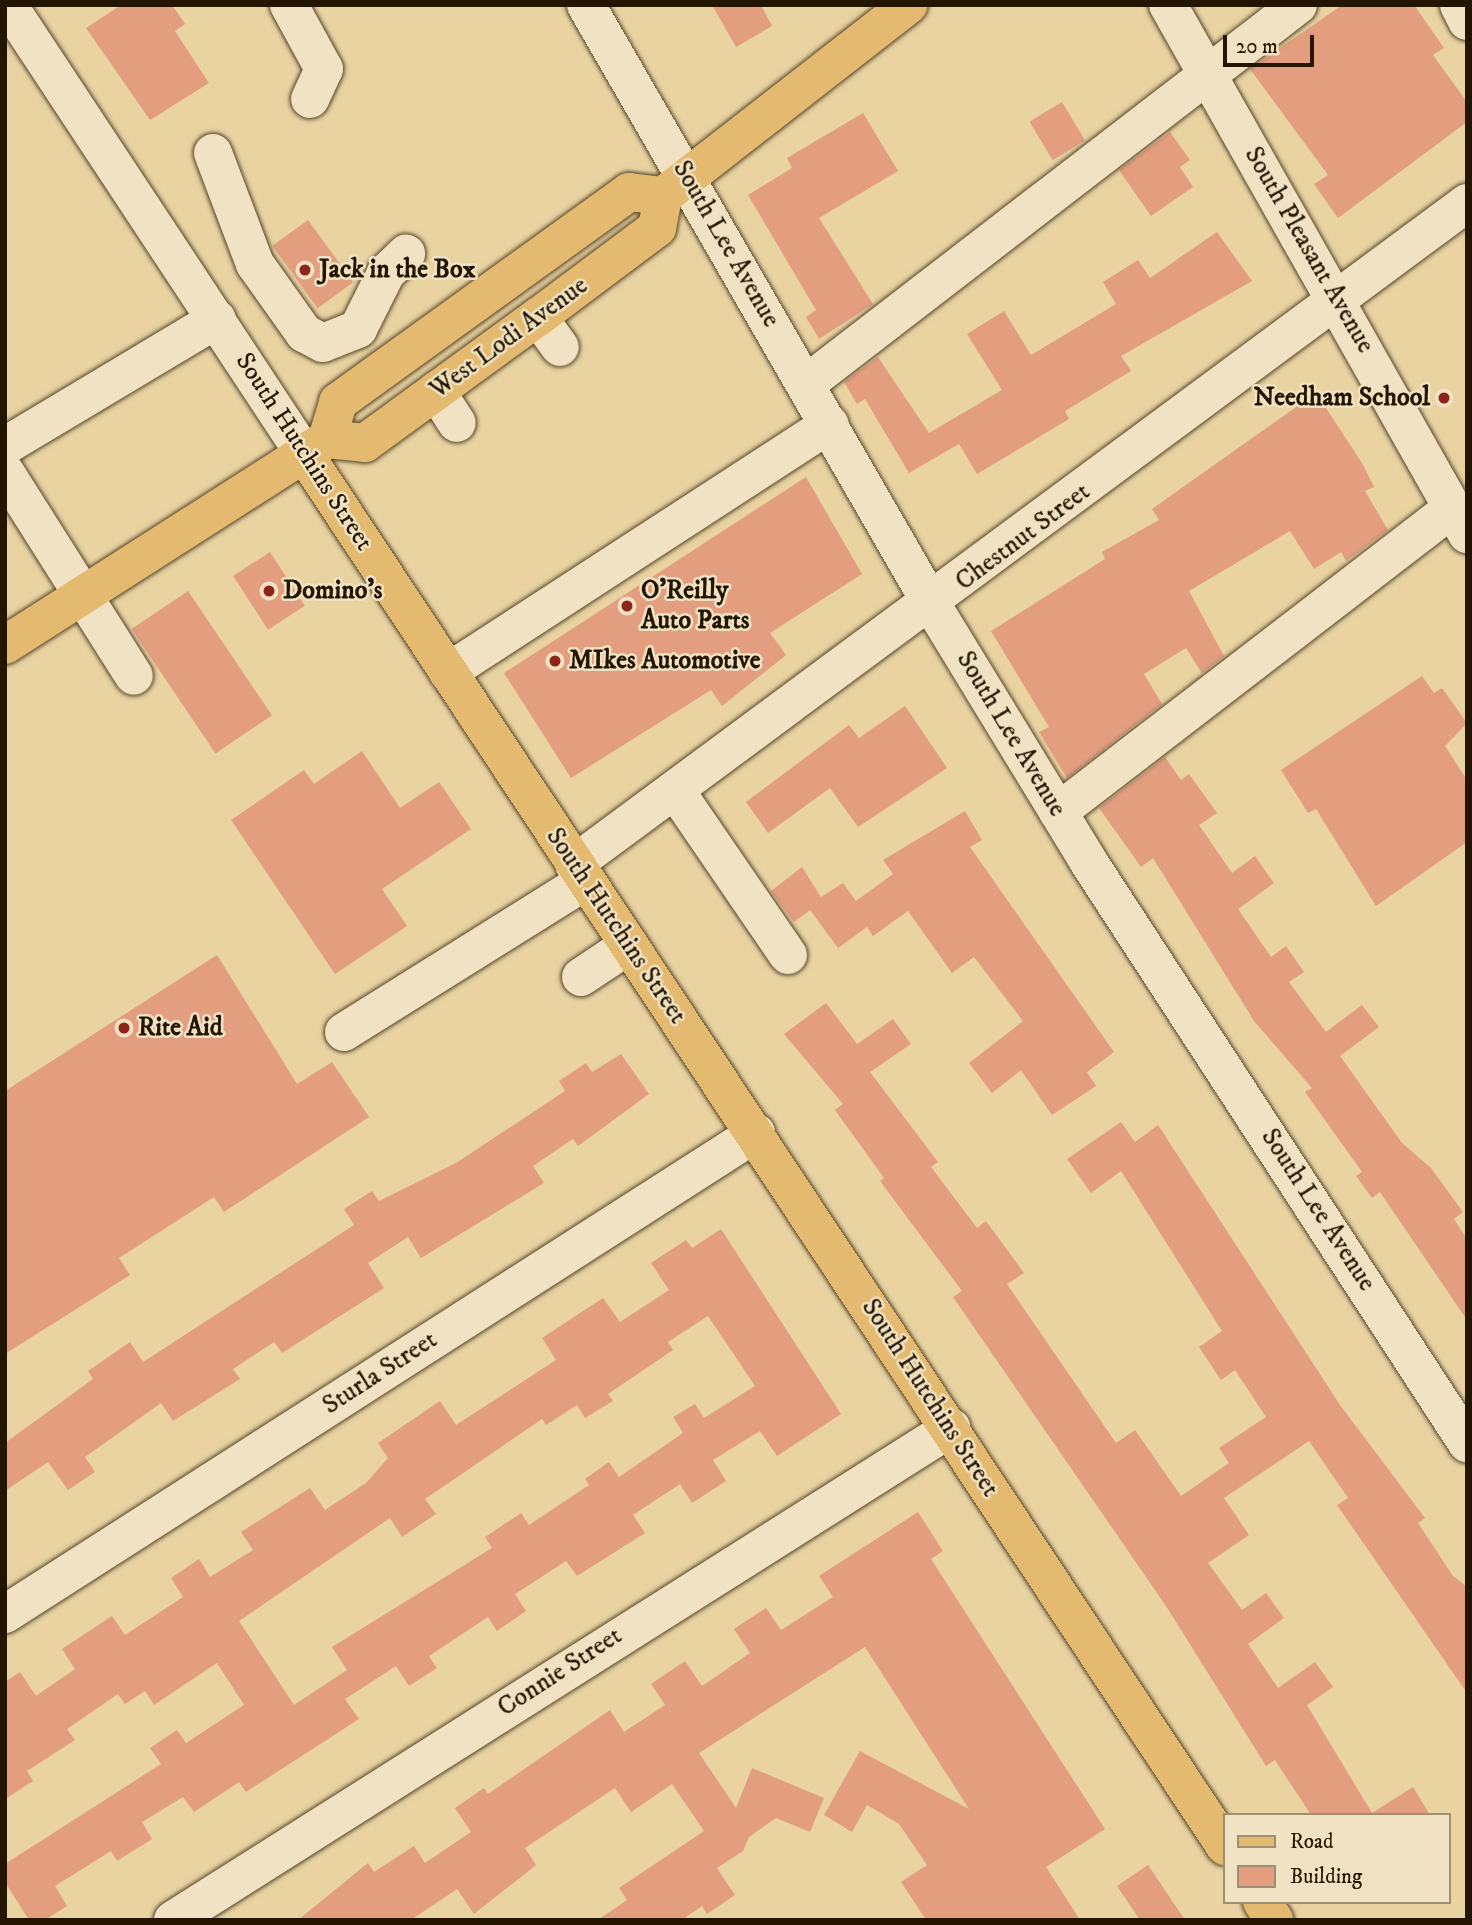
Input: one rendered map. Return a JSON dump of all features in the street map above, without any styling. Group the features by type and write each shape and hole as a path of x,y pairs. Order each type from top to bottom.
{"main road":[{"path":"675,188 899,8"},
{"name":"West Lodi Avenue","path":"675,188 657,228 549,332 436,391 365,443 316,447 338,402 348,394 629,192 675,188"},
{"path":"5,645 316,447"},
{"name":"South Hutchins Street","path":"316,447 448,671 1224,1844"},
{"path":"1263,1904 1274,1920"}],"street":[{"name":"South Hutchins Street","path":"8,5 217,319 316,447"},
{"path":"289,5 324,69 310,99"},
{"name":"South Lee Avenue","path":"586,5 675,188 806,384 932,605 1058,812 1467,1443"},
{"name":"South Pleasant Avenue","path":"1168,5 1338,298 1460,521"},
{"path":"806,384 1298,5"},
{"path":"1459,5 1467,20"},
{"path":"213,153 255,264 304,333 323,343 358,330 386,272 406,254"},
{"name":"Chestnut Street","path":"344,1032 580,873 675,790 932,605 1467,203"},
{"path":"5,446 217,319"},
{"path":"436,391 457,423"},
{"path":"448,671 830,424"},
{"path":"5,472 134,677"},
{"path":"1058,812 1460,521"},
{"path":"675,790 788,955"},
{"path":"581,977 629,945"},
{"name":"Sturla Street","path":"5,1614 756,1133"},
{"name":"Connie Street","path":"173,1920 951,1428"}],"building":[{"path":"121,5 172,5 185,24 175,31 209,83 150,120 86,28"},
{"path":"712,5 761,5 772,26 736,47"},
{"path":"1342,5 1414,5 1444,48 1433,55 1467,102 1467,122 1338,218 1314,184 1328,175 1250,69"},
{"path":"1062,102 1085,141 1053,160 1029,122"},
{"path":"863,113 898,171 819,218 873,304 819,339 806,317 816,310 748,195 792,168 787,158"},
{"path":"1170,132 1190,160 1180,167 1193,187 1151,216 1119,170"},
{"name":"Jack in the Box","path":"308,220 353,282 318,308 272,246"},
{"path":"1217,232 1252,281 1121,356 1131,371 1065,411 1069,419 977,474 959,444 909,473 865,399 857,404 844,382 878,357 929,433 1002,390 967,334 1004,311 1031,355 1116,304 1103,282 1138,260 1150,278"},
{"path":"1316,393 1362,463 1374,487 1365,491 1388,530 1346,561 1341,552 1314,569 1290,531 1189,591 1224,656 1202,673 1186,648 1144,674 1162,704 1067,778 1039,732 1049,727 991,631 1105,559 1102,552 1159,520 1152,509"},
{"path":"806,477 862,574 770,633 786,655 722,706 711,690 571,778 504,673"},
{"name":"Domino's","path":"270,552 305,606 268,630 233,576"},
{"path":"188,591 272,715 216,753 132,629"},
{"path":"1422,676 1434,693 1442,688 1467,723 1445,746 1467,780 1467,842 1376,906 1316,809 1308,813 1281,770"},
{"path":"905,706 947,768 858,827 830,788 768,833 746,802 849,725 859,738"},
{"path":"362,751 400,808 439,782 471,829 382,889 407,926 335,974 231,820 304,770 314,784"},
{"path":"1165,757 1181,780 1189,774 1217,813 1199,825 1232,873 1255,856 1274,883 1238,909 1271,957 1286,946 1304,972 1289,982 1326,1032 1362,1005 1379,1027 1340,1056 1402,1143 1431,1168 1463,1212 1454,1219 1467,1239 1467,1320 1380,1192 1372,1198 1356,1176 1362,1172 1305,1092 1312,1088 1254,1021 1153,858 1141,867 1099,808"},
{"path":"965,811 982,840 970,847 1114,1052 1087,1072 1096,1086 1052,1115 1021,1070 992,1093 969,1063 1023,1021 974,957 952,973 908,911 873,936 867,927 838,948 810,910 794,922 771,891 802,867 821,897 843,883 856,901 893,874 883,860"},
{"path":"217,955 297,1084 332,1062 369,1117 224,1212 214,1197 119,1258 130,1275 5,1354 5,1091"},
{"path":"826,1003 857,1044 893,1019 911,1044 870,1072 938,1162 931,1167 977,1228 986,1221 1024,1273 1007,1284 1116,1443 1135,1430 1181,1496 1229,1463 1219,1448 1266,1417 1235,1370 1221,1380 1199,1347 1222,1331 1121,1171 1091,1193 1067,1159 1121,1122 1135,1142 1158,1125 1340,1405 1425,1518 1418,1523 1453,1576 1467,1587 1467,1693 1337,1505 1348,1498 1309,1441 1224,1498 1249,1535 1208,1563 1242,1610 1266,1593 1284,1618 1248,1644 1278,1688 1315,1662 1333,1687 1307,1705 1372,1813 1310,1813 1275,1760 1266,1766 1166,1606 953,1297 962,1291 880,1181 884,1178 835,1110 843,1104 784,1034"},
{"path":"621,1054 649,1094 578,1146 573,1139 533,1166 544,1183 421,1258 408,1237 368,1263 384,1288 282,1353 274,1342 233,1369 240,1379 173,1421 161,1403 85,1457 95,1472 68,1490 48,1462 5,1491 5,1443 93,1379 88,1371 130,1342 143,1362 354,1225 344,1209 372,1191 379,1201 456,1163 565,1091 559,1081 586,1063 592,1072"},
{"path":"721,1229 841,1414 777,1456 760,1431 713,1460 726,1481 692,1503 680,1484 633,1515 645,1533 577,1576 566,1561 515,1594 526,1611 497,1631 488,1617 429,1656 437,1668 409,1686 396,1666 345,1699 359,1719 246,1792 239,1782 194,1812 183,1797 142,1822 152,1839 117,1861 111,1851 55,1886 67,1906 45,1920 29,1920 5,1882 5,1864 161,1764 150,1748 177,1730 186,1743 244,1705 217,1663 154,1705 145,1691 125,1704 118,1694 67,1729 75,1740 27,1771 33,1781 5,1799 5,1682 20,1672 36,1696 75,1669 62,1649 112,1616 125,1635 183,1597 171,1578 199,1559 210,1577 253,1550 241,1532 310,1488 325,1510 366,1483 388,1458 378,1443 440,1401 456,1425 556,1360 542,1338 603,1298 620,1322 669,1290 651,1263 686,1240 692,1248","holes":["708,1316 755,1386 704,1418 695,1404 673,1417 683,1433 619,1477 609,1462 585,1479 589,1485 529,1525 521,1513 485,1537 492,1548 332,1647 347,1670 294,1705 239,1621 390,1518 402,1537 436,1514 425,1499 542,1419 546,1425 577,1405 585,1418 613,1401 608,1394 673,1350 668,1342"]},
{"path":"918,1512 943,1551 931,1559 1105,1829 1046,1867 1080,1920 926,1920 901,1882 927,1865 899,1824 867,1805 852,1832 824,1815 860,1751 969,1809 865,1647 699,1753 736,1808 752,1768 824,1798 810,1832 776,1818 749,1837 743,1851 717,1868 735,1895 707,1914 702,1906 682,1920 598,1920 627,1900 619,1888 704,1831 672,1784 631,1812 615,1788 525,1848 536,1865 474,1914 457,1889 411,1920 298,1920 368,1863 374,1872 414,1846 425,1863 471,1832 455,1808 484,1788 488,1794 610,1710 624,1732 665,1705 651,1684 685,1661 702,1686 750,1653 734,1629 766,1608 781,1630 833,1597 819,1576"},
{"path":"1413,1787 1429,1813 1372,1813"},
{"path":"1148,1865 1185,1920 1140,1920 1117,1886"}],"place":[{"name":"Jack in the Box","path":"305,270"},
{"name":"Needham School","path":"1444,398"},
{"name":"Domino's","path":"269,591"},
{"name":"O'Reilly Auto Parts","path":"627,606"},
{"name":"MIkes Automotive","path":"555,661"},
{"name":"Rite Aid","path":"124,1028"}]}
